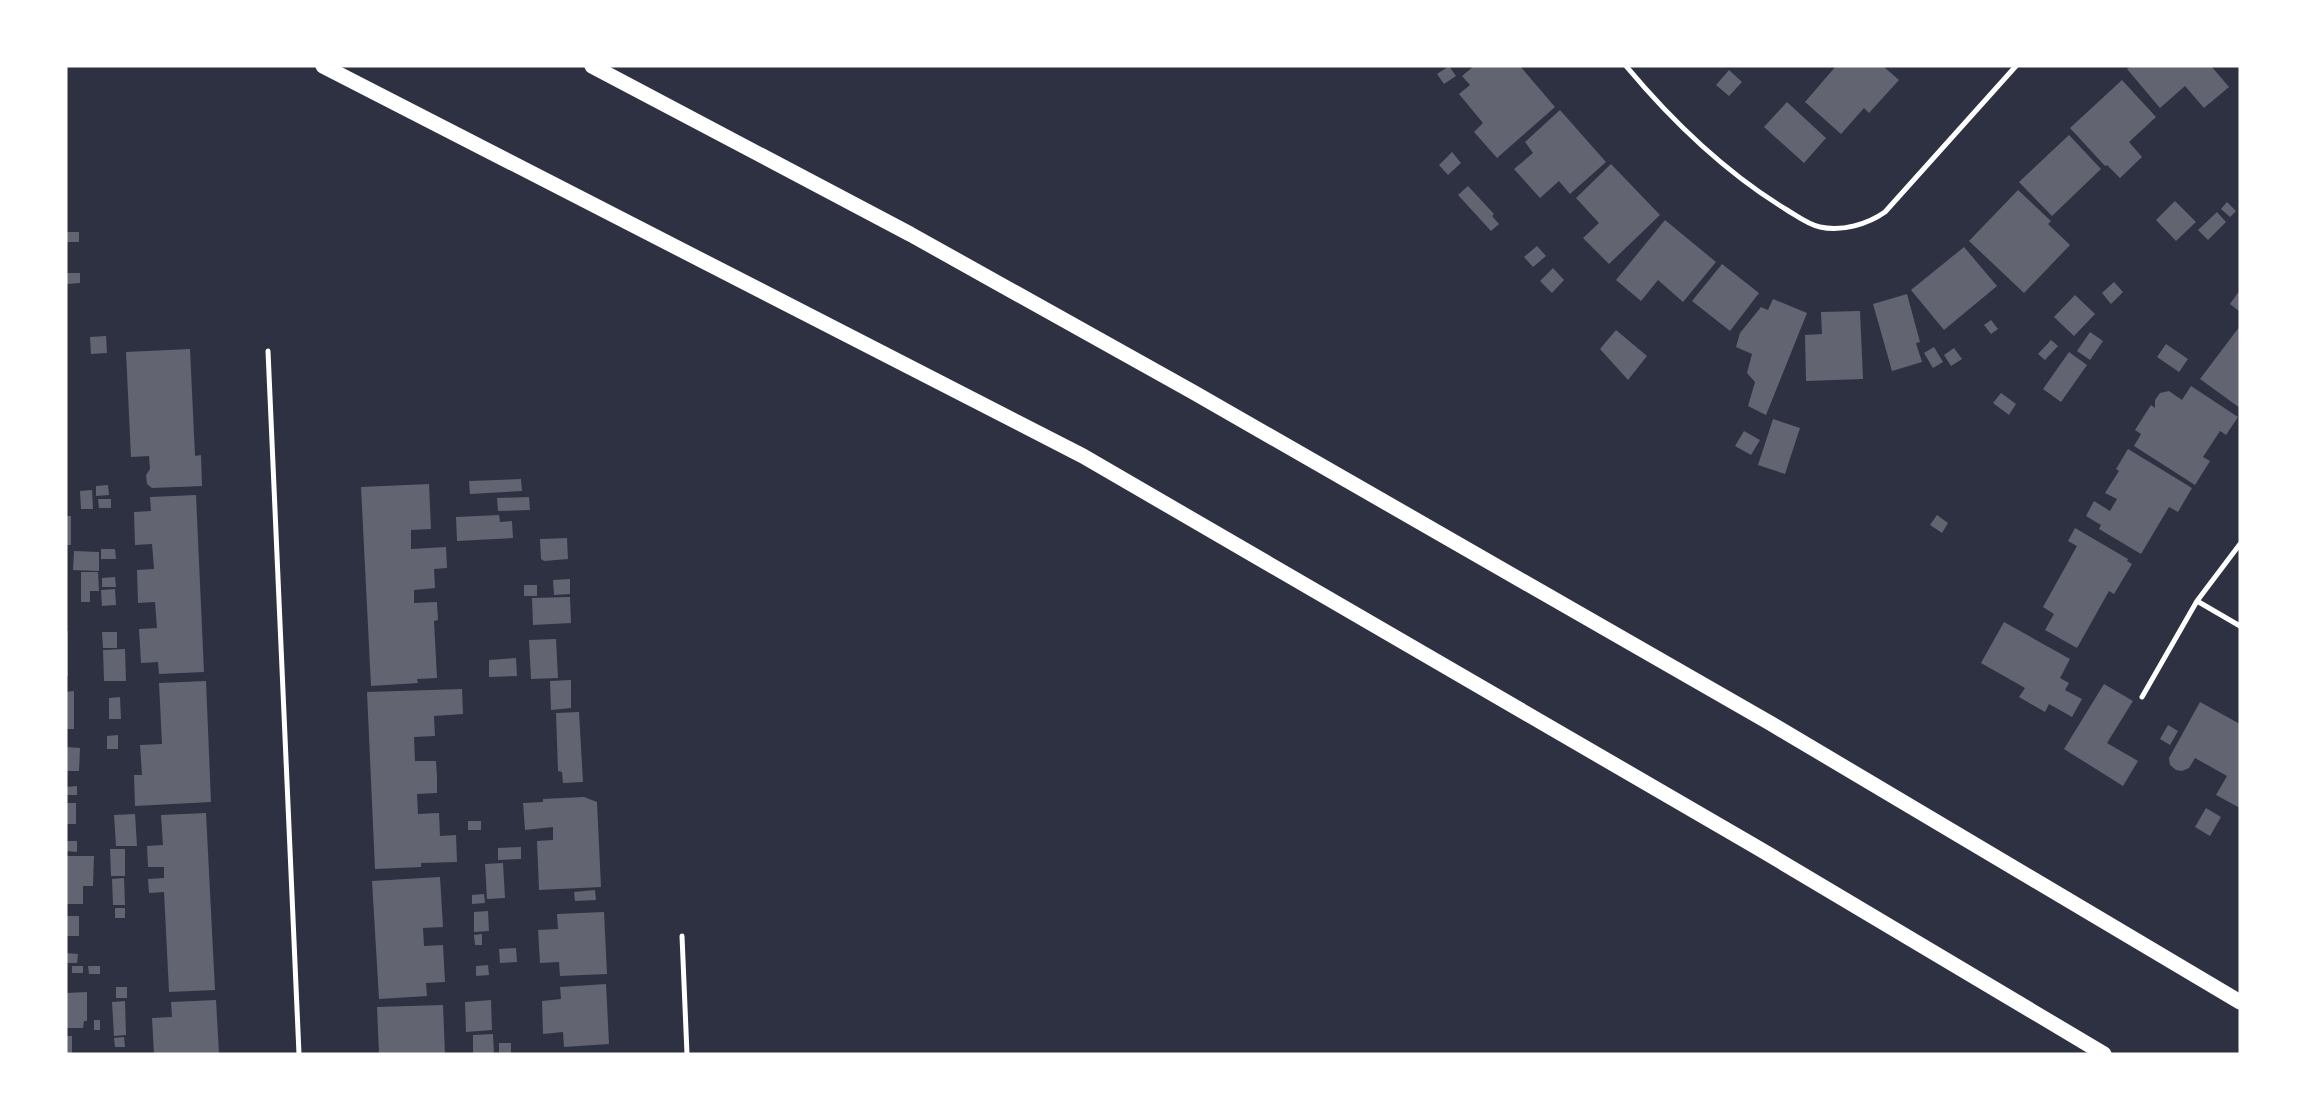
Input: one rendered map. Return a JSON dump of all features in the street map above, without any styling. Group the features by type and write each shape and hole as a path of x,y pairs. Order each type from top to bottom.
{"highway":[{"path":"323,66 1083,456 1758,848 2104,1054"},
{"path":"592,66 910,234 1193,392 1770,723 2240,1002"}],"street":[{"path":"1626,66 1681,126 1771,201 1819,227 1833,228 1874,220 1885,212 2016,66"},
{"path":"268,351 299,1054"},
{"path":"2142,697 2197,601 2240,544"},
{"path":"2197,601 2240,626"},
{"path":"682,936 687,1054"}],"building":[{"path":"1449,66 1456,76 1444,84 1437,74"},
{"path":"1474,66 1520,66 1555,107 1497,158 1474,132 1483,123 1459,94 1470,85 1462,76"},
{"path":"1836,66 1883,66 1899,80 1869,113 1864,108 1841,134 1805,102"},
{"path":"2131,66 2211,66 2229,87 2204,108 2185,86 2160,108 2127,69"},
{"path":"1729,70 1742,82 1729,96 1716,85"},
{"path":"2122,80 2156,117 2129,142 2142,157 2120,178 2107,165 2105,166 2070,128"},
{"path":"1787,102 1826,138 1804,163 1764,127"},
{"path":"1560,110 1606,162 1570,194 1559,181 1540,198 1514,169 1533,153 1525,142"},
{"path":"2069,135 2101,169 2052,216 2019,182"},
{"path":"1452,152 1461,163 1448,175 1439,165"},
{"path":"1611,164 1660,215 1609,264 1583,238 1599,223 1576,198"},
{"path":"1468,186 1494,214 1492,216 1499,224 1491,231 1458,195"},
{"path":"2018,190 2051,221 2048,224 2070,245 2024,293 1969,241"},
{"path":"2175,201 2196,222 2176,241 2156,220"},
{"path":"2227,202 2236,211 2230,217 2221,209"},
{"path":"2217,212 2226,222 2208,240 2198,230"},
{"path":"1665,220 1716,262 1683,302 1658,280 1641,301 1616,280"},
{"path":"66,232 79,232 79,242 66,242"},
{"path":"1537,246 1546,256 1533,267 1524,257"},
{"path":"1964,247 1997,286 1944,330 1911,290"},
{"path":"1722,264 1759,293 1730,331 1692,301"},
{"path":"1553,268 1564,280 1552,293 1540,281"},
{"path":"67,273 80,273 80,283 67,284"},
{"path":"2114,282 2123,292 2111,304 2102,293"},
{"path":"2240,290 2240,312 2230,304"},
{"path":"1907,294 1920,342 1916,343 1922,362 1892,371 1873,304"},
{"path":"2075,295 2095,314 2074,336 2054,317"},
{"path":"1773,299 1807,313 1766,415 1748,406 1755,382 1747,373 1752,354 1736,347 1740,333 1761,307 1768,310"},
{"path":"1860,311 1863,379 1806,381 1805,335 1822,334 1821,312"},
{"path":"1991,320 1998,329 1991,334 1984,325"},
{"path":"2240,326 2240,408 2200,379"},
{"path":"1616,330 1647,356 1628,380 1600,349"},
{"path":"2090,332 2103,341 2090,360 2077,351"},
{"path":"106,336 107,353 91,354 90,337"},
{"path":"2051,340 2058,346 2045,360 2038,354"},
{"path":"2166,344 2188,359 2179,372 2157,357"},
{"path":"1934,347 1943,362 1933,368 1924,353"},
{"path":"1954,348 1962,359 1951,366 1944,355"},
{"path":"190,349 195,456 201,455 202,486 152,488 147,484 146,475 150,469 149,456 131,457 126,352"},
{"path":"2069,352 2087,365 2061,402 2043,389"},
{"path":"2191,386 2238,417 2226,435 2220,431 2203,457 2210,461 2195,485 2134,446 2141,434 2135,430 2151,405 2155,408 2155,400 2160,393 2169,391 2182,400"},
{"path":"2001,393 2016,404 2009,415 1993,403"},
{"path":"1773,419 1800,428 1785,474 1758,465"},
{"path":"1744,431 1760,440 1751,455 1735,446"},
{"path":"2128,449 2192,488 2178,512 2169,507 2141,554 2099,529 2101,525 2086,516 2094,501 2110,511 2117,499 2105,493 2119,471 2116,469"},
{"path":"521,479 522,491 470,494 469,481"},
{"path":"429,484 431,529 411,530 411,549 446,547 447,568 434,569 435,588 414,590 414,603 437,602 438,620 434,621 437,678 417,679 418,683 371,686 361,487"},
{"path":"108,485 109,495 96,496 96,486"},
{"path":"92,490 93,509 81,509 80,491"},
{"path":"196,495 204,672 159,674 158,662 141,663 139,629 157,628 155,602 138,603 137,570 154,569 152,544 135,545 134,512 151,511 150,497"},
{"path":"529,497 530,510 498,511 497,498"},
{"path":"98,499 111,499 111,508 99,508"},
{"path":"499,515 500,522 512,521 513,538 457,541 456,517"},
{"path":"1937,515 1948,523 1942,533 1930,525"},
{"path":"66,516 71,516 71,545 66,545"},
{"path":"2075,528 2128,559 2127,561 2132,564 2114,594 2109,591 2077,648 2045,630 2054,614 2043,607 2077,546 2068,541"},
{"path":"567,538 568,559 544,561 541,559 540,539"},
{"path":"101,549 115,549 116,559 101,559"},
{"path":"74,551 99,552 99,571 73,570"},
{"path":"81,572 98,572 99,591 90,591 90,602 81,602"},
{"path":"115,577 116,587 102,587 102,578"},
{"path":"570,579 570,594 554,595 553,580"},
{"path":"524,585 537,585 537,596 524,596"},
{"path":"115,589 116,605 102,606 101,590"},
{"path":"570,597 571,623 533,625 532,598"},
{"path":"2004,622 2070,659 2060,678 2069,683 2065,690 2082,699 2072,717 2049,704 2045,712 2019,697 2025,688 1981,663"},
{"path":"66,631 68,631 68,676 66,676"},
{"path":"102,632 117,632 117,648 103,648"},
{"path":"556,639 558,678 531,679 529,640"},
{"path":"125,649 126,681 104,681 103,650"},
{"path":"516,658 517,676 489,677 489,660"},
{"path":"571,680 571,708 551,710 550,681"},
{"path":"206,681 211,802 135,806 134,775 142,775 140,745 162,744 159,683"},
{"path":"2104,684 2133,701 2107,743 2138,761 2123,786 2064,749"},
{"path":"462,689 463,714 434,716 435,736 414,737 415,761 436,761 437,776 437,793 417,794 418,814 439,813 440,836 456,835 457,862 421,863 421,867 375,869 367,692"},
{"path":"74,691 74,729 66,729 66,692"},
{"path":"120,697 121,719 109,719 109,698"},
{"path":"2200,702 2240,724 2240,808 2216,795 2227,776 2195,758 2189,768 2182,771 2176,770 2170,765 2169,758"},
{"path":"579,712 583,782 563,783 562,772 558,771 556,713"},
{"path":"2168,725 2178,731 2170,745 2160,739"},
{"path":"118,735 118,749 107,749 107,736"},
{"path":"66,747 80,748 79,771 66,771"},
{"path":"77,786 77,795 66,795 66,787"},
{"path":"584,797 597,802 601,887 539,890 537,841 553,840 553,827 525,830 523,803 543,802 543,799"},
{"path":"66,803 76,803 76,824 66,824"},
{"path":"2206,808 2221,817 2210,836 2195,827"},
{"path":"206,813 215,990 169,992 164,892 149,893 148,879 164,878 164,867 148,867 147,846 163,845 161,815"},
{"path":"135,814 137,846 116,846 114,815"},
{"path":"468,821 481,821 481,830 468,830"},
{"path":"66,841 77,841 77,852 66,851"},
{"path":"521,847 521,859 498,860 498,848"},
{"path":"110,849 125,849 125,876 111,876"},
{"path":"66,856 94,856 93,886 83,886 83,904 66,904"},
{"path":"503,863 505,898 487,899 485,864"},
{"path":"440,877 443,927 423,928 424,946 443,945 445,982 426,983 427,996 379,999 372,881"},
{"path":"124,878 125,905 113,905 112,879"},
{"path":"595,890 596,900 575,901 574,892"},
{"path":"484,894 485,903 472,904 472,895"},
{"path":"115,908 125,908 125,918 115,918"},
{"path":"488,911 489,931 474,932 474,912"},
{"path":"604,912 607,974 560,976 559,962 540,963 538,930 558,929 557,914"},
{"path":"66,916 79,916 79,936 66,936"},
{"path":"482,934 482,945 475,945 474,935"},
{"path":"516,948 517,962 500,963 499,949"},
{"path":"66,953 78,954 77,963 66,963"},
{"path":"488,965 489,975 476,976 476,966"},
{"path":"72,966 83,966 83,973 72,973"},
{"path":"88,966 100,966 100,974 89,974"},
{"path":"606,984 609,1044 564,1047 563,1032 543,1034 542,1001 561,999 560,987"},
{"path":"116,987 127,987 127,998 116,998"},
{"path":"87,992 87,1021 84,1021 83,1028 66,1028 66,993"},
{"path":"216,1000 219,1054 154,1054 152,1018 172,1017 171,1002"},
{"path":"491,1000 492,1030 466,1032 465,1002"},
{"path":"125,1001 126,1035 114,1036 112,1002"},
{"path":"443,1005 445,1054 379,1054 377,1007"},
{"path":"94,1020 100,1020 100,1030 94,1030"},
{"path":"493,1034 494,1054 473,1054 473,1035"},
{"path":"66,1036 72,1036 72,1054 66,1054"},
{"path":"124,1037 125,1047 115,1047 114,1038"},
{"path":"499,1043 511,1043 511,1054 499,1054"}]}
